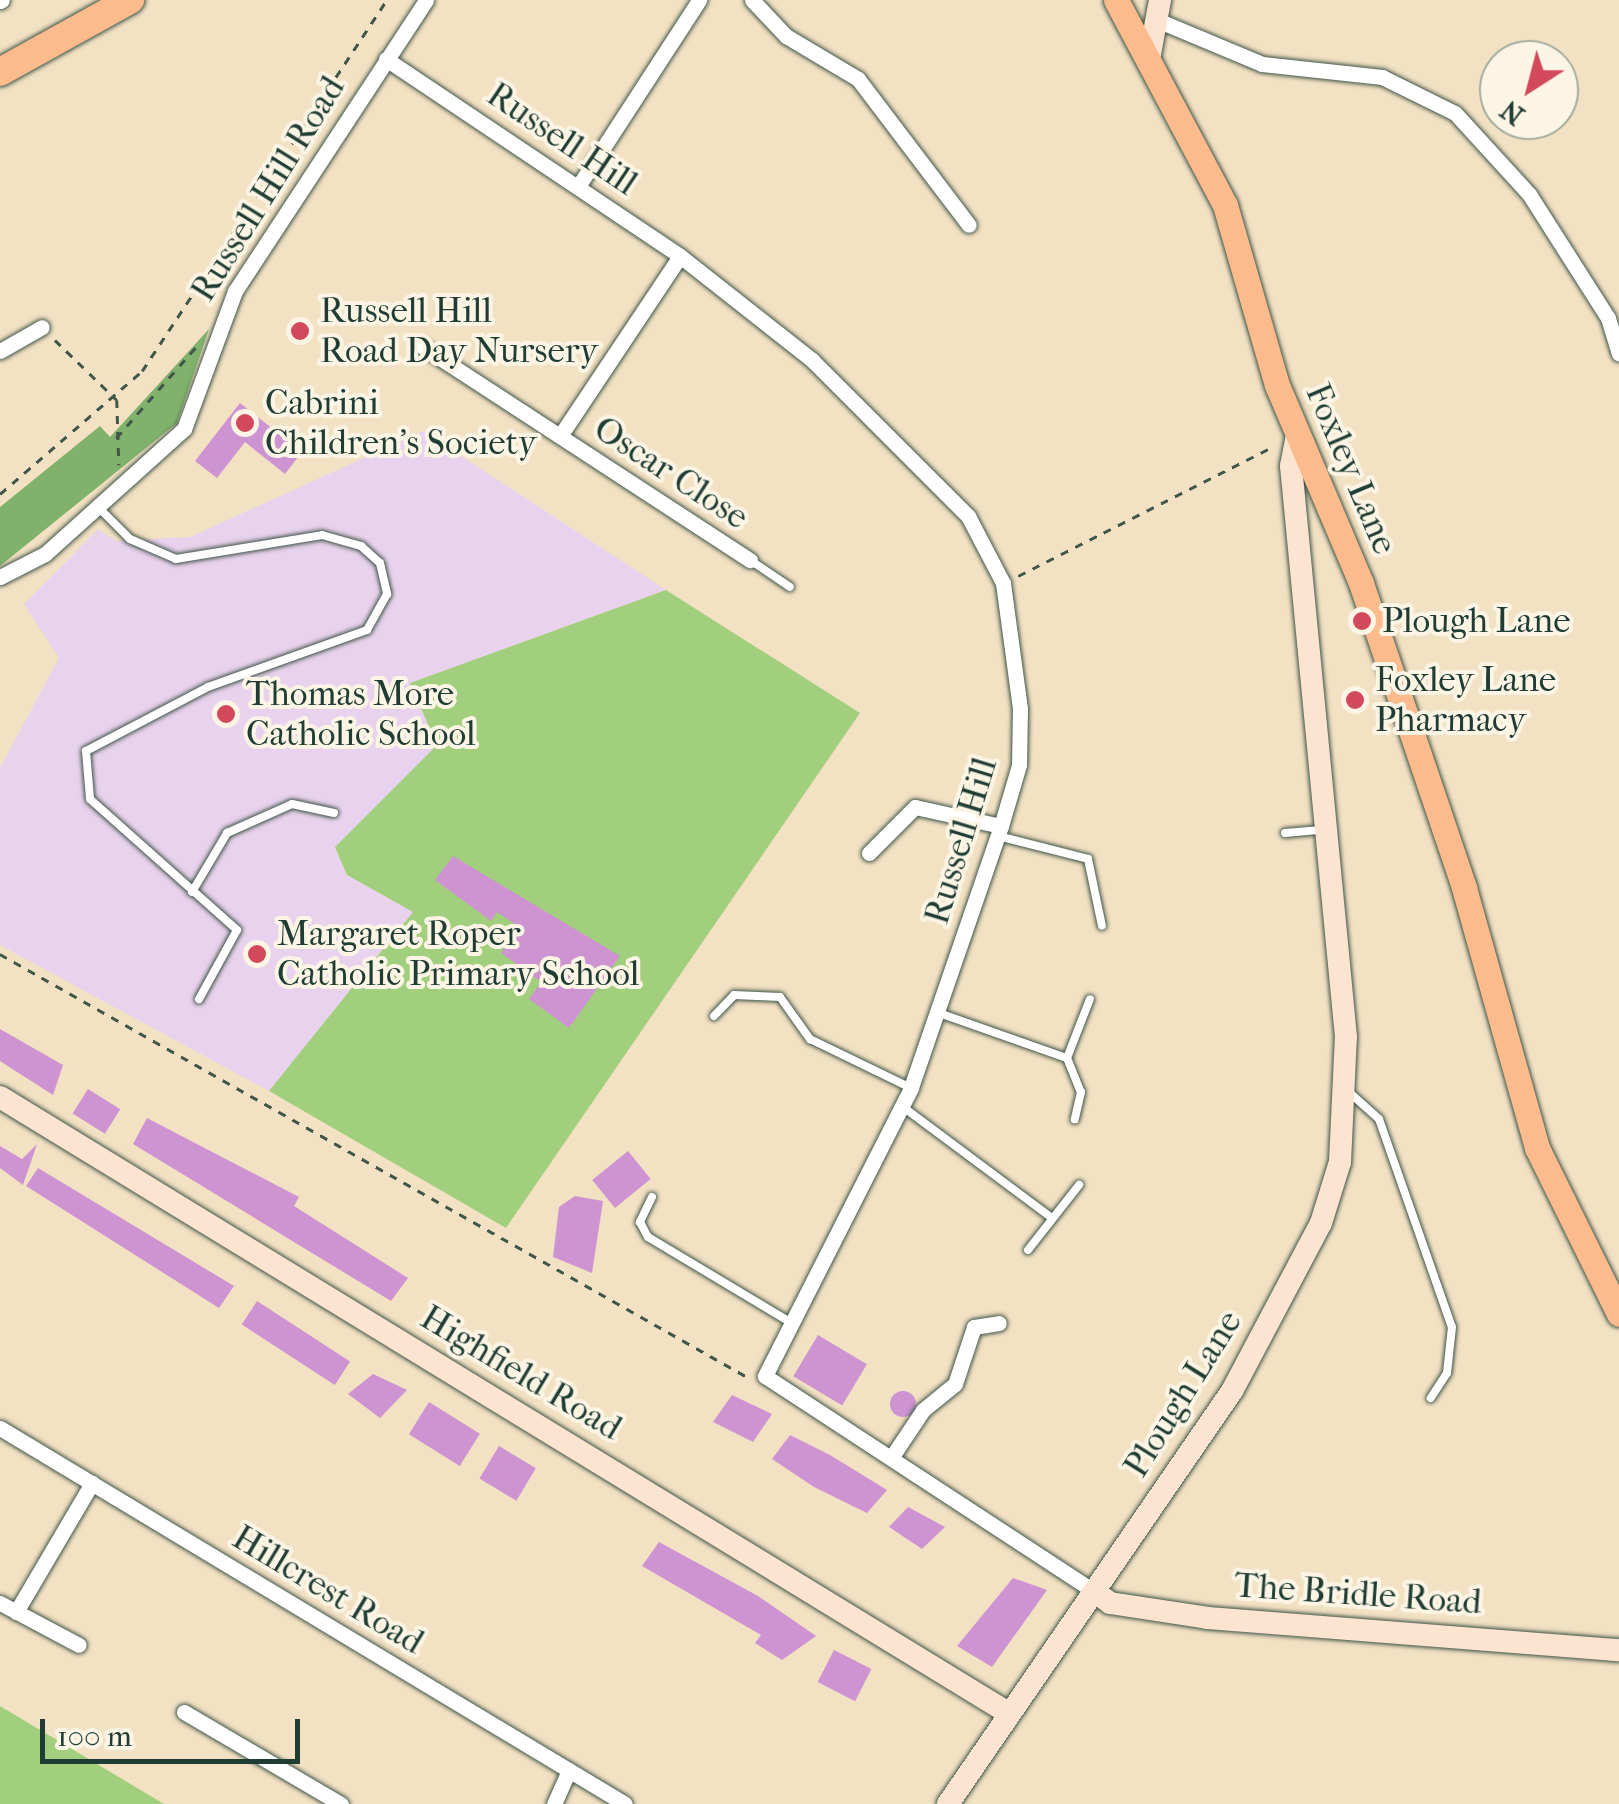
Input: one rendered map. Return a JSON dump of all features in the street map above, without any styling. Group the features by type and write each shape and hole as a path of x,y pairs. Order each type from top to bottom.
{"highway":[{"path":"0,72 130,0"}],"main road":[{"name":"Foxley Lane","path":"1116,0 1150,54 1225,206 1297,434 1416,744 1537,1148 1619,1314"}],"street":[{"name":"Russell Hill Road","path":"3,576 99,508 184,429 206,381 215,329 426,0"},
{"path":"579,185 698,0"},
{"path":"752,0 786,36 858,79 969,225"},
{"path":"1150,54 1159,10 1262,64 1382,78 1455,113 1506,161 1614,321 1619,353"},
{"name":"Russell Hill","path":"386,59 680,256 902,442 968,516 1003,583 1020,708 1018,766 999,831 910,1088 765,1376"},
{"name":"Oscar Close","path":"560,436 680,256"},
{"path":"0,352 42,328"},
{"name":"Oscar Close","path":"420,345 750,560"},
{"name":"Plough Lane","path":"948,1804 1005,1711 1095,1592 1232,1392 1321,1223 1340,1162 1346,1090 1331,830 1293,482 1297,434"},
{"path":"869,854 916,808 999,831"},
{"name":"Highfield Road","path":"0,1097 1005,1711"},
{"path":"894,1455 923,1410 955,1384 962,1343 989,1320 999,1323"},
{"path":"765,1376 894,1455 1095,1592"},
{"name":"Hillcrest Road","path":"0,1428 625,1804"},
{"path":"16,1612 92,1483"},
{"name":"The Bridle Road","path":"1095,1592 1110,1603 1208,1618 1619,1650"},
{"path":"0,1603 80,1645"},
{"path":"184,1712 341,1804"},
{"path":"554,1804 569,1770"}],"lane":[{"path":"99,508 130,539 176,559 322,535 361,546 380,563 388,594 367,630 208,687 86,751 90,798 237,930 199,999"},
{"path":"750,560 790,588"},
{"path":"192,892 226,833 292,804 334,813"},
{"path":"1285,832 1331,830"},
{"path":"999,831 1088,859 1102,926"},
{"path":"714,1016 734,995 780,996 810,1040 910,1088"},
{"path":"1076,1119 1081,1092 1068,1058 1090,999"},
{"path":"939,1013 1068,1058"},
{"path":"1346,1090 1379,1120 1452,1327 1447,1373 1431,1398"},
{"path":"902,1106 1052,1218"},
{"path":"1028,1250 1080,1185"},
{"path":"652,1196 640,1222 648,1237 790,1322"}],"path":[{"path":"0,494 118,400 387,0"},
{"path":"42,328 118,400"},
{"path":"115,439 215,329"},
{"path":"118,400 115,439 123,486"},
{"path":"1003,583 1297,434"},
{"path":"0,954 740,1379 765,1376"}],"shaded area":[{"name":"Thomas More Catholic School","path":"423,431 666,590 411,683 437,745 335,848 347,875 413,912 269,1091 0,945 0,768 59,658 24,604 98,529 116,541 190,537"}],"green space":[{"path":"209,329 177,423 0,566 0,507 100,426 110,437"},
{"path":"666,590 860,713 506,1228 269,1091 413,912 347,875 335,847 437,745 410,683"},
{"path":"0,1706 164,1804 0,1804"}],"building":[{"name":"Cabrini Children's Society","path":"240,403 302,452 285,474 245,442 217,478 195,461"},
{"path":"453,856 620,956 569,1028 529,999 541,982 501,953 519,927 497,912 491,921 435,880"},
{"path":"0,1029 63,1065 53,1095 0,1061"},
{"path":"88,1089 120,1109 105,1134 73,1114"},
{"path":"147,1118 299,1197 294,1206 408,1278 391,1301 133,1144"},
{"path":"37,1144 23,1185 0,1168 0,1146 22,1159"},
{"path":"628,1151 651,1179 615,1208 592,1180"},
{"path":"38,1168 234,1286 219,1308 26,1186"},
{"path":"575,1196 603,1201 592,1273 553,1257 559,1207"},
{"path":"257,1301 350,1361 335,1385 242,1324"},
{"path":"818,1335 867,1364 842,1406 793,1376"},
{"path":"373,1374 407,1390 380,1418 348,1394"},
{"path":"903,1391 912,1395 916,1404 912,1413 903,1417 894,1413 890,1404 894,1395"},
{"path":"732,1395 772,1414 753,1442 713,1422"},
{"path":"429,1402 480,1434 460,1466 409,1434"},
{"path":"790,1435 887,1490 867,1513 814,1487 772,1459"},
{"path":"499,1446 536,1468 516,1501 479,1479"},
{"path":"908,1507 945,1527 922,1549 889,1527"},
{"path":"659,1542 758,1596 816,1636 782,1660 755,1643 761,1635 642,1566"},
{"path":"1013,1578 1047,1590 992,1667 957,1646"},
{"path":"834,1650 871,1669 855,1701 818,1682"}],"place":[{"name":"Russell Hill Road Day Nursery","path":"300,331"},
{"name":"Cabrini Children's Society","path":"245,423"},
{"name":"Plough Lane","path":"1362,621"},
{"name":"Foxley Lane Pharmacy","path":"1355,700"},
{"name":"Thomas More Catholic School","path":"226,714"},
{"name":"Margaret Roper Catholic Primary School","path":"257,954"}]}
